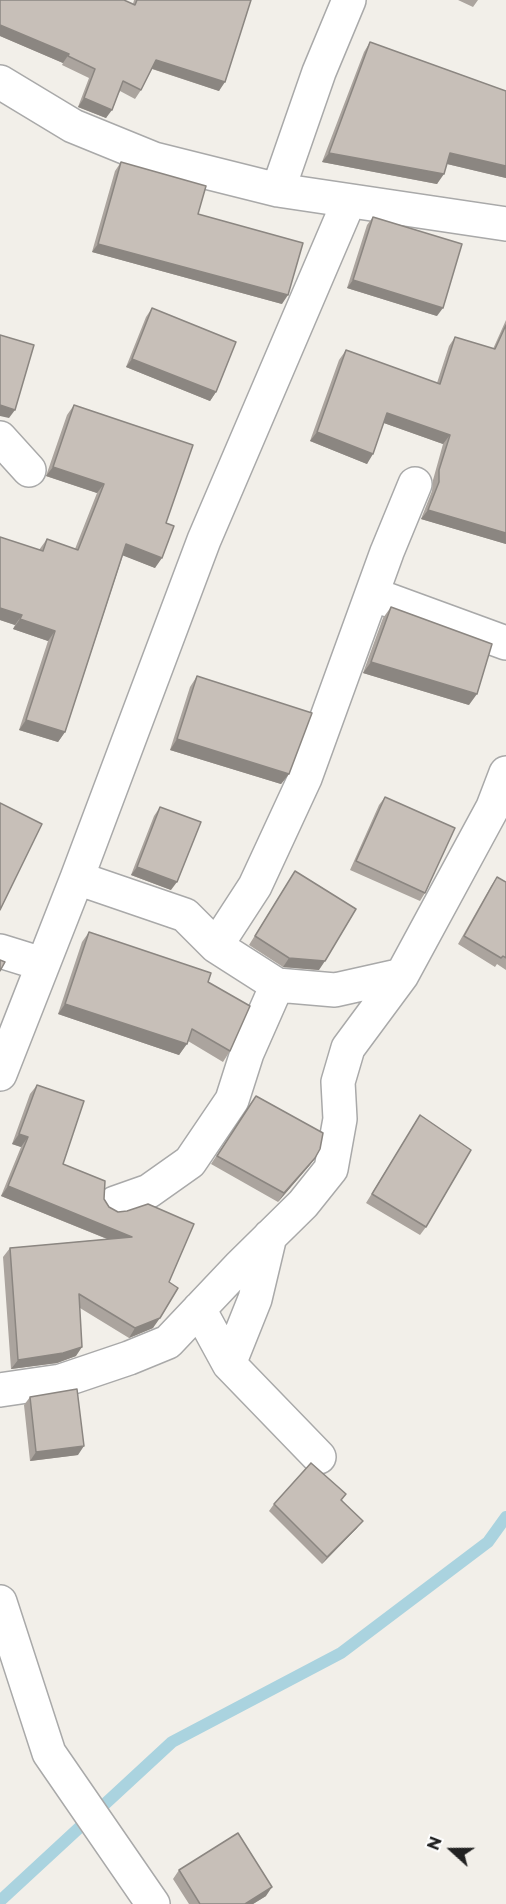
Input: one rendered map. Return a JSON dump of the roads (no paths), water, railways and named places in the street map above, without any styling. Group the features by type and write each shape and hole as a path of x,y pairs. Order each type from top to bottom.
{"street":[{"path":"278,190 319,72 349,0"},
{"path":"0,82 74,126 154,159 278,190 506,224"},
{"path":"0,1074 204,540 349,201"},
{"path":"0,438 30,470"},
{"path":"216,946 255,886 305,778 387,552 415,484"},
{"path":"372,594 506,643"},
{"path":"0,1390 61,1381 168,1342 303,1204 331,1169 340,1119 338,1082 348,1048 402,975 493,807 506,772"},
{"path":"76,878 185,915 216,946 278,985 335,990 402,975"},
{"path":"0,951 42,964"},
{"path":"115,1203 149,1191 190,1162 232,1100 247,1053 278,985"},
{"path":"229,1364 255,1299 270,1236"},
{"path":"200,1309 229,1364 319,1457"},
{"path":"0,1602 48,1753 153,1904"}],"waterway":[{"path":"0,1901 172,1742 341,1653 488,1542 506,1517"}]}
